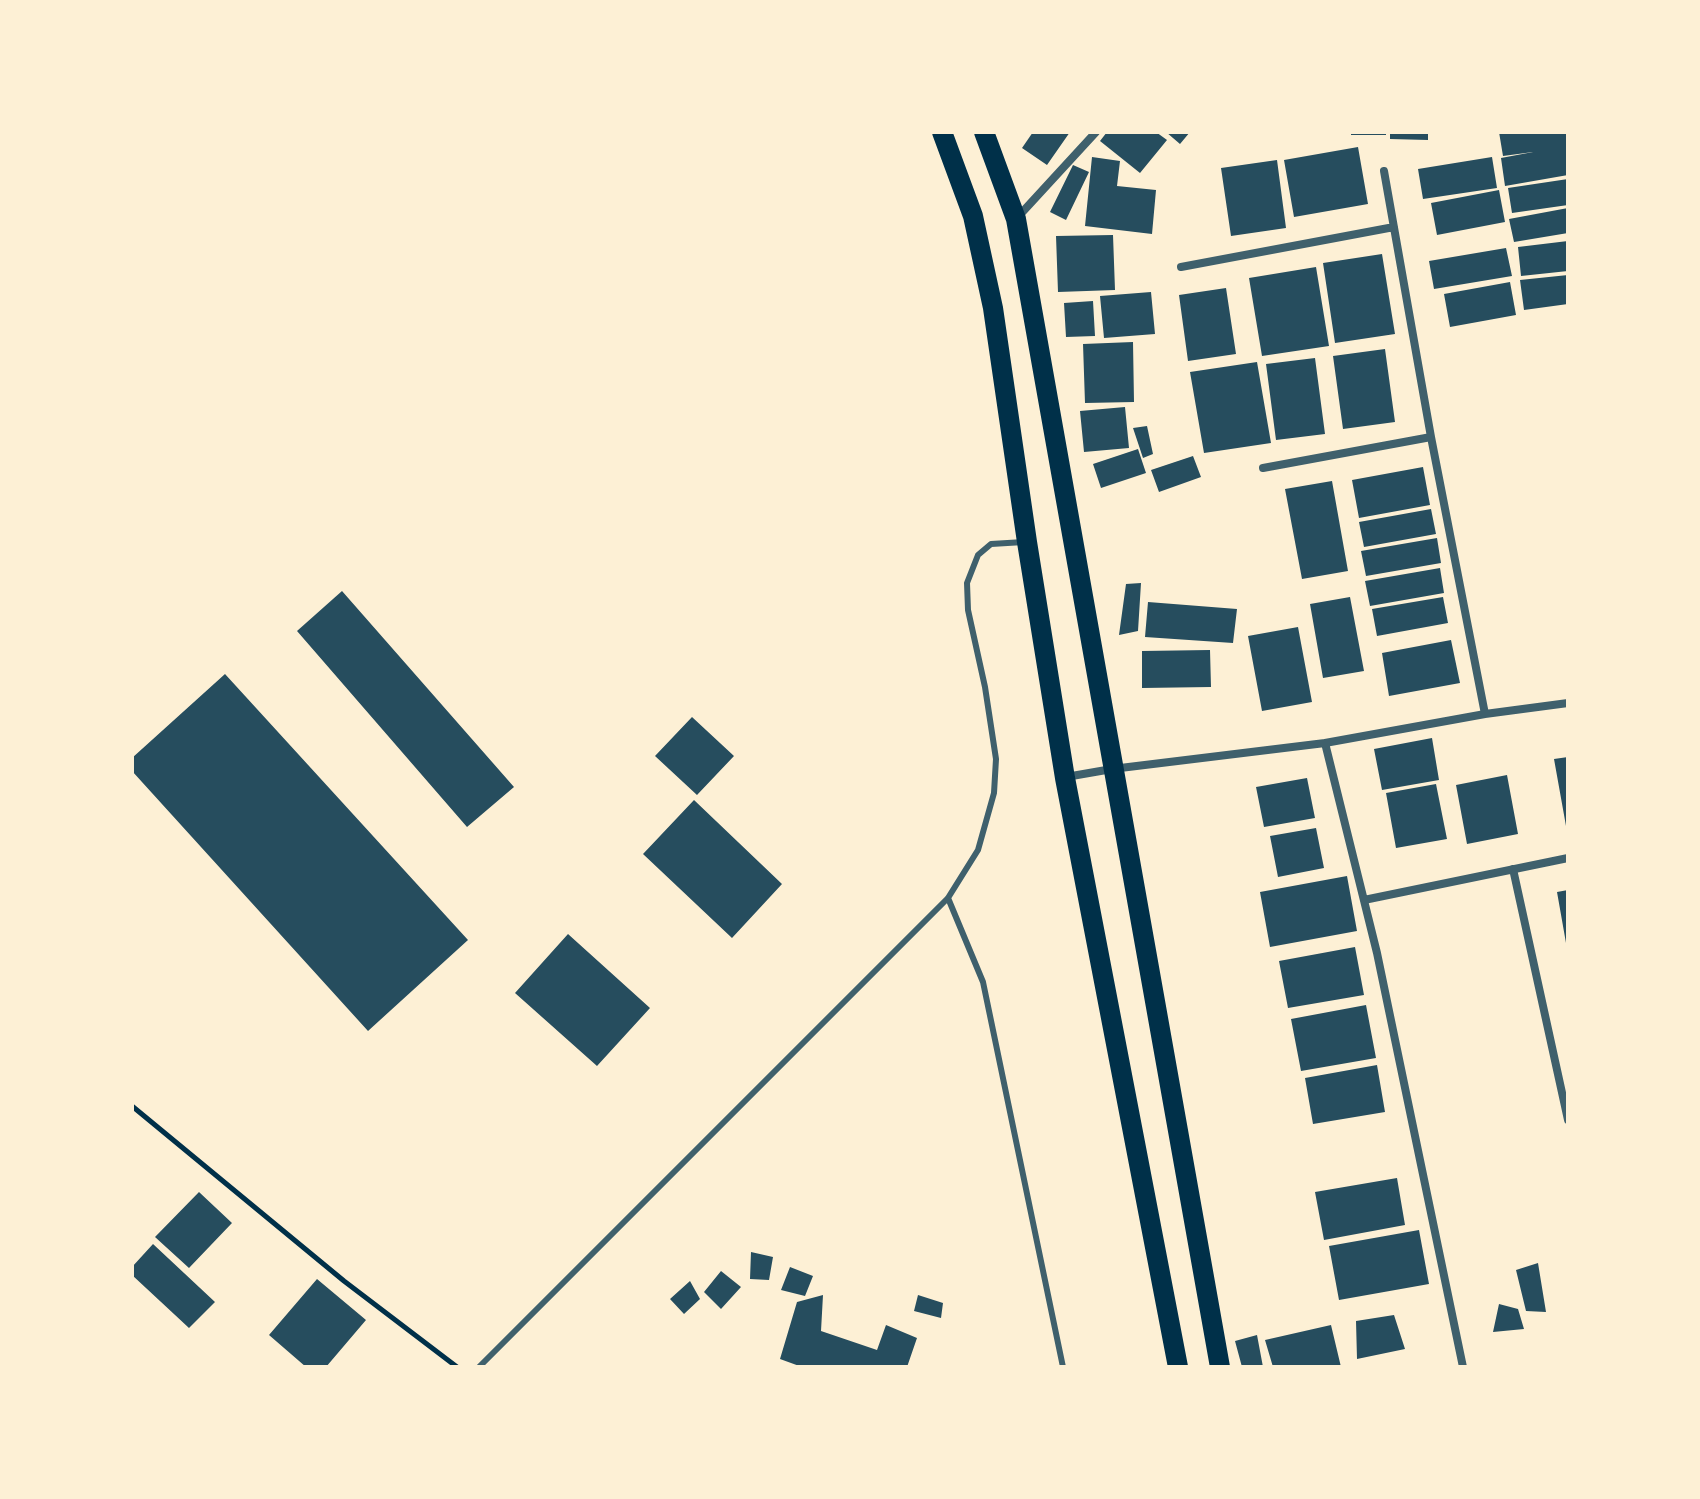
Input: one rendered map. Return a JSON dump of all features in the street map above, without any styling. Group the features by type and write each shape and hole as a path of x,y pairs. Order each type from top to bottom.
{"main road":[{"path":"942,132 973,216 993,308 1065,778 1178,1367"},
{"path":"984,132 1016,219 1220,1367"}],"street":[{"path":"1016,219 1096,132"},
{"path":"1384,171 1431,437 1485,714"},
{"path":"1181,267 1394,227"},
{"path":"1263,468 1431,437"},
{"path":"1065,778 1112,769 1325,743 1485,714 1568,703"},
{"path":"1325,743 1364,900 1463,1367"},
{"path":"1364,900 1568,858"},
{"path":"1513,869 1568,1120"}],"lane":[{"path":"479,1367 948,898 978,850 994,793 996,759 985,687 968,610 967,583 978,555 991,544 1027,542"},
{"path":"948,898 983,982 1063,1367"}],"path":[{"path":"132,1106 344,1281 457,1367"}],"building":[{"path":"1033,132 1070,132 1047,165 1022,148"},
{"path":"1107,132 1156,132 1167,140 1140,173 1100,141"},
{"path":"1166,132 1190,132 1180,144"},
{"path":"1351,132 1386,132 1386,135 1351,135"},
{"path":"1390,132 1428,132 1428,140 1390,139"},
{"path":"1499,132 1568,132 1568,175 1505,186 1501,158 1533,152 1503,156"},
{"path":"1358,147 1368,204 1294,217 1284,160"},
{"path":"1092,157 1120,161 1117,186 1156,190 1152,234 1085,226"},
{"path":"1492,157 1497,188 1423,199 1418,169"},
{"path":"1277,160 1286,228 1231,236 1221,168"},
{"path":"1073,165 1089,172 1066,220 1050,212"},
{"path":"1568,179 1568,205 1512,213 1508,188"},
{"path":"1499,190 1505,222 1437,235 1431,203"},
{"path":"1568,208 1568,233 1514,242 1509,219"},
{"path":"1113,235 1115,290 1058,292 1056,236"},
{"path":"1568,241 1568,271 1521,276 1518,247"},
{"path":"1506,248 1512,276 1434,289 1429,261"},
{"path":"1382,254 1395,334 1335,343 1323,263"},
{"path":"1316,267 1329,346 1262,356 1249,278"},
{"path":"1568,275 1568,304 1524,310 1520,280"},
{"path":"1510,282 1516,315 1450,327 1444,294"},
{"path":"1226,288 1236,354 1188,361 1179,295"},
{"path":"1151,292 1155,334 1104,338 1100,296"},
{"path":"1093,301 1095,336 1066,337 1064,303"},
{"path":"1133,342 1134,402 1085,403 1083,344"},
{"path":"1385,349 1395,422 1343,429 1333,356"},
{"path":"1315,358 1325,434 1276,440 1266,364"},
{"path":"1257,362 1271,443 1204,453 1190,372"},
{"path":"1125,407 1129,448 1084,452 1080,411"},
{"path":"1147,426 1153,454 1143,458 1133,428"},
{"path":"1138,449 1146,473 1101,488 1093,464"},
{"path":"1193,456 1201,477 1159,492 1151,470"},
{"path":"1423,467 1430,505 1359,518 1352,480"},
{"path":"1332,481 1348,571 1302,579 1285,489"},
{"path":"1431,509 1436,534 1364,547 1359,522"},
{"path":"1437,538 1441,563 1366,576 1361,551"},
{"path":"1440,568 1444,593 1370,606 1365,581"},
{"path":"1141,583 1138,631 1119,635 1126,584"},
{"path":"342,591 514,787 467,827 297,631"},
{"path":"1350,597 1364,671 1323,678 1310,604"},
{"path":"1443,597 1448,623 1377,636 1372,609"},
{"path":"1148,602 1237,609 1233,643 1145,637"},
{"path":"1298,627 1312,702 1262,711 1248,636"},
{"path":"1451,640 1460,683 1389,696 1382,653"},
{"path":"1210,650 1211,687 1142,688 1142,651"},
{"path":"225,674 468,940 368,1031 132,771 132,758"},
{"path":"692,717 734,756 697,795 655,756"},
{"path":"1432,738 1439,780 1382,790 1374,749"},
{"path":"1568,757 1568,826 1566,826 1554,759"},
{"path":"1507,775 1518,834 1467,844 1456,785"},
{"path":"1307,778 1315,818 1264,827 1256,787"},
{"path":"1436,784 1447,839 1396,848 1386,793"},
{"path":"694,800 782,884 732,938 643,854"},
{"path":"1316,828 1324,868 1278,877 1270,836"},
{"path":"1347,876 1357,931 1270,947 1260,892"},
{"path":"1568,890 1568,943 1566,943 1557,892"},
{"path":"568,934 650,1008 597,1066 515,993"},
{"path":"1355,947 1364,995 1288,1008 1279,961"},
{"path":"1366,1005 1376,1058 1301,1071 1291,1019"},
{"path":"1377,1065 1385,1112 1313,1124 1305,1078"},
{"path":"1397,1178 1405,1225 1324,1240 1315,1192"},
{"path":"199,1192 232,1223 189,1268 155,1237"},
{"path":"1419,1230 1429,1284 1339,1300 1329,1246"},
{"path":"153,1244 215,1302 189,1328 132,1275 132,1267"},
{"path":"751,1252 773,1257 769,1280 750,1279"},
{"path":"1538,1263 1546,1312 1526,1311 1516,1270"},
{"path":"790,1267 813,1276 805,1296 781,1290"},
{"path":"721,1271 741,1287 721,1309 704,1292"},
{"path":"317,1279 366,1320 326,1367 306,1367 269,1335"},
{"path":"690,1281 700,1299 684,1314 670,1299"},
{"path":"823,1295 821,1331 877,1350 886,1325 917,1338 907,1367 802,1367 780,1359 797,1302"},
{"path":"918,1295 943,1303 941,1318 914,1311"},
{"path":"1499,1304 1518,1309 1524,1329 1493,1332"},
{"path":"1394,1315 1405,1349 1357,1359 1356,1321"},
{"path":"1331,1325 1341,1367 1273,1367 1265,1340"},
{"path":"1257,1335 1263,1367 1242,1367 1235,1341"}]}
